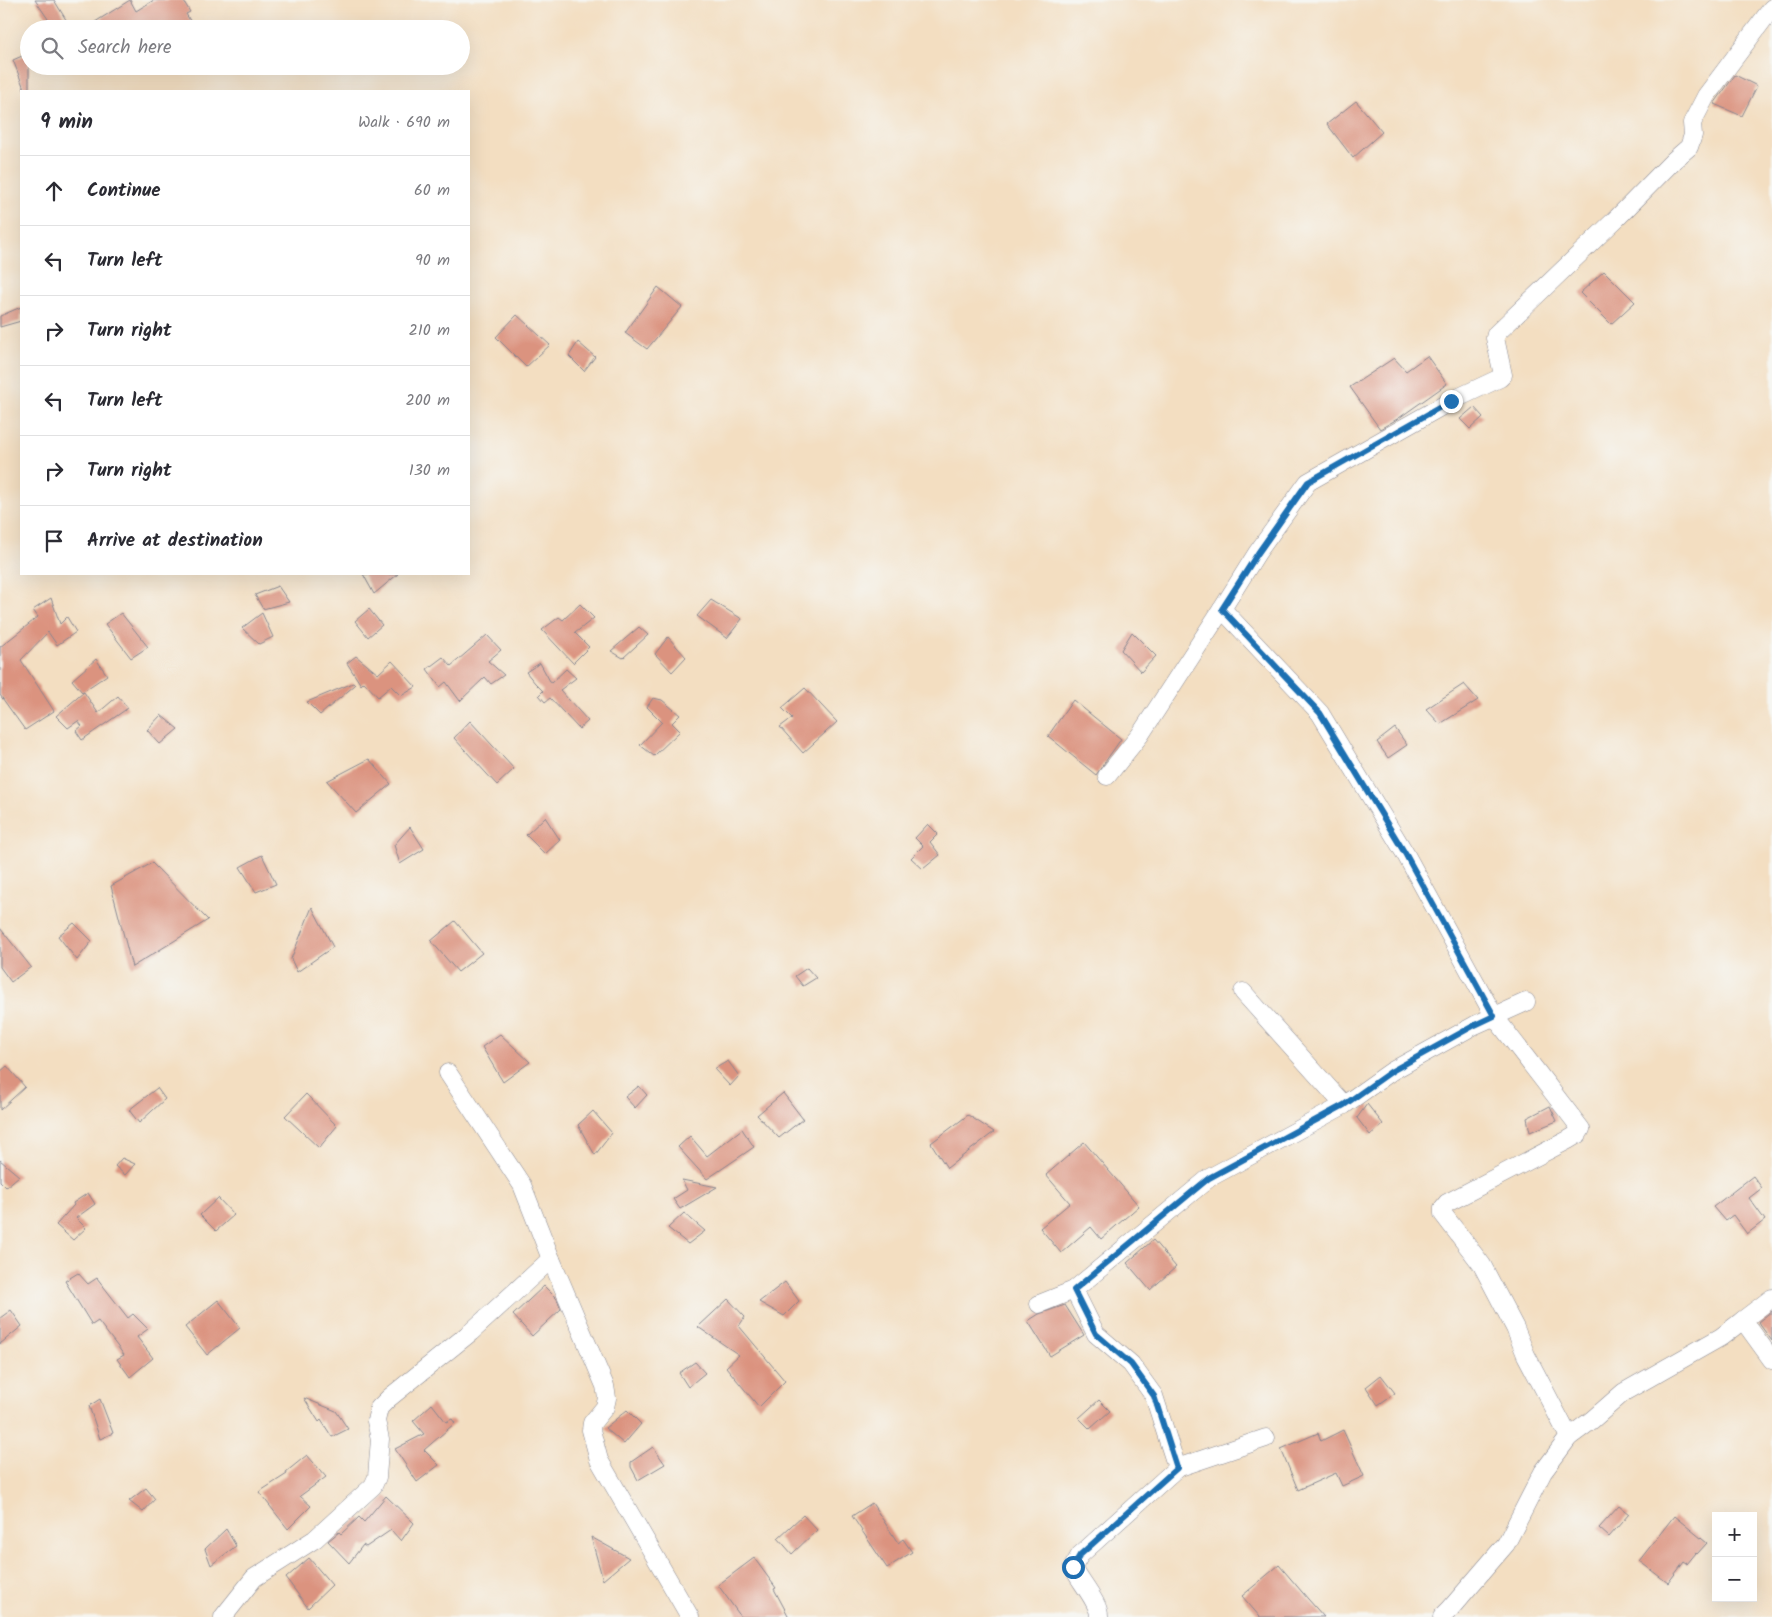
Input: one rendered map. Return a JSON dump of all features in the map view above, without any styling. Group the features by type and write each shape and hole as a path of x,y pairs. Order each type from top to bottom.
{"street":[{"path":"1107,776 1140,735 1258,553 1308,482 1451,401 1503,375 1495,338 1496,334 1689,147 1693,135 1692,123 1706,96 1772,8"},
{"path":"1222,609 1320,713 1406,855 1494,1016 1581,1129 1578,1134 1568,1140 1447,1203 1442,1208 1443,1214 1482,1266 1515,1328 1526,1355 1568,1437"},
{"path":"1244,992 1344,1105"},
{"path":"1039,1304 1074,1290 1209,1178 1344,1105 1392,1071 1475,1025 1526,1002"},
{"path":"448,1074 522,1185 605,1386 607,1398 605,1407 592,1423 591,1430 600,1460 690,1617"},
{"path":"223,1617 254,1578 316,1539 373,1486 377,1477 380,1439 376,1421 379,1408 471,1332 551,1259"},
{"path":"1074,1290 1096,1334 1131,1364 1154,1396 1177,1468"},
{"path":"1442,1617 1506,1544 1543,1472 1568,1437 1592,1420 1624,1392 1721,1337 1772,1298"},
{"path":"1743,1320 1772,1360"},
{"path":"1099,1617 1100,1610 1073,1567 1080,1555 1177,1468 1266,1438"}],"building":[{"path":"35,0 54,0 66,20 47,20 48,19"},
{"path":"130,0 136,11 154,0 183,0 190,12 186,14 190,20 98,20"},
{"path":"20,57 20,75 29,75 29,90 25,90 13,60"},
{"path":"1735,75 1757,86 1742,116 1714,104"},
{"path":"1356,101 1382,132 1353,158 1327,124"},
{"path":"1604,271 1635,302 1611,324 1580,293"},
{"path":"658,287 682,307 647,349 625,333"},
{"path":"20,307 20,321 0,327 0,316"},
{"path":"517,315 550,345 526,367 496,337"},
{"path":"578,342 595,357 584,371 569,356"},
{"path":"1427,356 1447,384 1380,429 1350,387 1394,358 1406,371"},
{"path":"1474,407 1483,417 1470,429 1460,419"},
{"path":"364,575 397,575 374,594"},
{"path":"278,586 289,602 263,609 255,595"},
{"path":"51,598 60,624 67,617 76,632 57,645 48,632 21,660 54,711 25,730 0,695 0,647 38,617 33,610"},
{"path":"711,600 742,619 727,638 697,616"},
{"path":"580,604 594,618 575,633 589,647 573,663 542,630 559,617 563,620"},
{"path":"369,609 382,625 368,637 355,621"},
{"path":"121,613 148,647 131,658 105,624"},
{"path":"262,613 273,637 259,644 242,628"},
{"path":"639,627 648,635 623,658 611,651"},
{"path":"1132,632 1156,656 1141,672 1121,650"},
{"path":"487,635 501,650 488,661 504,675 491,684 485,677 460,701 446,682 440,687 427,669 443,657 451,666"},
{"path":"668,637 686,657 672,672 655,654"},
{"path":"356,656 378,674 392,661 416,687 401,696 391,686 378,697 364,682 361,685 347,663"},
{"path":"96,659 107,675 82,692 72,680"},
{"path":"540,663 551,683 566,669 576,678 560,690 588,721 579,729 550,698 545,702 539,695 543,691 526,672"},
{"path":"353,683 355,685 320,715 307,702"},
{"path":"1464,684 1478,700 1440,724 1426,709"},
{"path":"805,688 837,722 803,753 780,727 792,718 782,708"},
{"path":"84,692 98,713 118,696 128,708 82,740 76,731 82,726 78,721 68,728 56,716"},
{"path":"653,698 662,700 680,715 672,723 680,731 654,756 640,745 662,722 647,707"},
{"path":"1073,700 1121,739 1096,775 1048,736"},
{"path":"161,715 178,729 160,744 147,730"},
{"path":"470,721 514,769 497,785 454,738"},
{"path":"1395,728 1407,745 1388,758 1377,742"},
{"path":"369,759 391,784 356,813 327,781"},
{"path":"545,817 560,840 545,854 526,835"},
{"path":"928,824 938,834 930,842 940,855 923,869 911,858 923,846 915,838"},
{"path":"410,827 424,849 400,864 394,845"},
{"path":"262,855 276,884 256,892 240,867"},
{"path":"152,863 208,920 132,967 111,886"},
{"path":"312,907 333,947 297,972 291,959"},
{"path":"455,921 482,953 458,972 431,941"},
{"path":"74,923 92,941 77,960 58,936"},
{"path":"0,928 31,967 11,982 0,967"},
{"path":"807,968 816,978 803,986 795,976"},
{"path":"500,1034 530,1062 503,1082 482,1047"},
{"path":"728,1061 739,1076 730,1086 714,1069"},
{"path":"7,1066 25,1087 0,1110 0,1072"},
{"path":"639,1086 647,1095 635,1108 625,1097"},
{"path":"157,1088 165,1099 139,1123 129,1110"},
{"path":"783,1093 803,1119 779,1138 757,1115"},
{"path":"306,1094 337,1126 319,1148 285,1116"},
{"path":"1367,1104 1383,1124 1370,1135 1357,1118"},
{"path":"1550,1106 1557,1121 1530,1132 1527,1118"},
{"path":"593,1111 612,1133 595,1155 578,1125"},
{"path":"968,1115 994,1132 947,1168 931,1143"},
{"path":"742,1129 754,1147 707,1179 678,1147 690,1136 707,1156"},
{"path":"1084,1142 1139,1206 1101,1239 1091,1227 1061,1253 1040,1228 1070,1203 1046,1175"},
{"path":"122,1158 135,1164 125,1175 115,1166"},
{"path":"0,1160 19,1176 6,1187 0,1181"},
{"path":"1753,1176 1762,1188 1749,1198 1765,1220 1747,1234 1733,1215 1725,1221 1713,1207"},
{"path":"682,1180 717,1187 680,1209 673,1199 687,1190"},
{"path":"88,1193 95,1204 76,1218 86,1228 73,1240 56,1225 74,1205 73,1203"},
{"path":"218,1198 234,1215 216,1231 200,1215"},
{"path":"684,1213 705,1231 688,1244 668,1228"},
{"path":"1153,1240 1176,1267 1150,1290 1127,1263"},
{"path":"78,1273 88,1284 97,1278 128,1318 133,1314 148,1329 137,1337 153,1358 130,1377 117,1359 124,1355 98,1321 92,1325 65,1281"},
{"path":"785,1282 799,1301 784,1316 759,1302"},
{"path":"544,1286 557,1299 561,1309 532,1336 513,1315"},
{"path":"728,1299 745,1317 739,1326 785,1381 759,1407 726,1367 739,1355 698,1327"},
{"path":"218,1300 240,1328 207,1355 185,1327"},
{"path":"1065,1305 1084,1335 1050,1356 1028,1321 1039,1314"},
{"path":"11,1310 22,1326 0,1344 0,1318"},
{"path":"1772,1311 1772,1341 1758,1322"},
{"path":"695,1362 705,1373 688,1387 679,1373"},
{"path":"1381,1375 1395,1393 1378,1405 1366,1387"},
{"path":"304,1398 336,1411 348,1429 332,1437 321,1420 319,1422"},
{"path":"100,1399 113,1433 100,1439 89,1406"},
{"path":"1099,1400 1110,1411 1090,1429 1079,1418"},
{"path":"432,1404 446,1422 452,1419 455,1423 424,1450 439,1465 417,1482 395,1449 424,1434 413,1421"},
{"path":"627,1410 641,1424 624,1444 605,1428"},
{"path":"1343,1430 1364,1476 1342,1486 1336,1473 1298,1490 1281,1449 1318,1433 1321,1441"},
{"path":"653,1447 665,1464 638,1480 631,1467 631,1462"},
{"path":"307,1455 326,1477 300,1496 311,1506 288,1529 259,1492 287,1474 286,1472"},
{"path":"146,1488 155,1499 143,1512 129,1501"},
{"path":"386,1496 414,1523 401,1541 391,1530 366,1547 363,1545 349,1563 328,1541 339,1532 341,1534 359,1517 364,1522"},
{"path":"872,1503 898,1543 903,1539 912,1552 887,1568 852,1516"},
{"path":"1619,1506 1629,1514 1609,1537 1599,1528"},
{"path":"803,1515 817,1530 792,1554 778,1538"},
{"path":"1674,1516 1707,1543 1687,1564 1684,1562 1668,1583 1639,1561"},
{"path":"226,1529 236,1546 211,1565 205,1549"},
{"path":"591,1537 629,1558 603,1580"},
{"path":"309,1558 332,1585 308,1608 286,1578"},
{"path":"754,1558 776,1588 774,1589 789,1617 741,1617 718,1585"},
{"path":"1279,1565 1324,1617 1260,1617 1242,1596"}],"route":[{"path":"1073,1567 1080,1555 1177,1468 1154,1396 1131,1364 1096,1334 1074,1290 1209,1178 1344,1105 1392,1071 1494,1016 1406,855 1320,713 1222,609 1258,553 1308,482 1451,401"}]}
